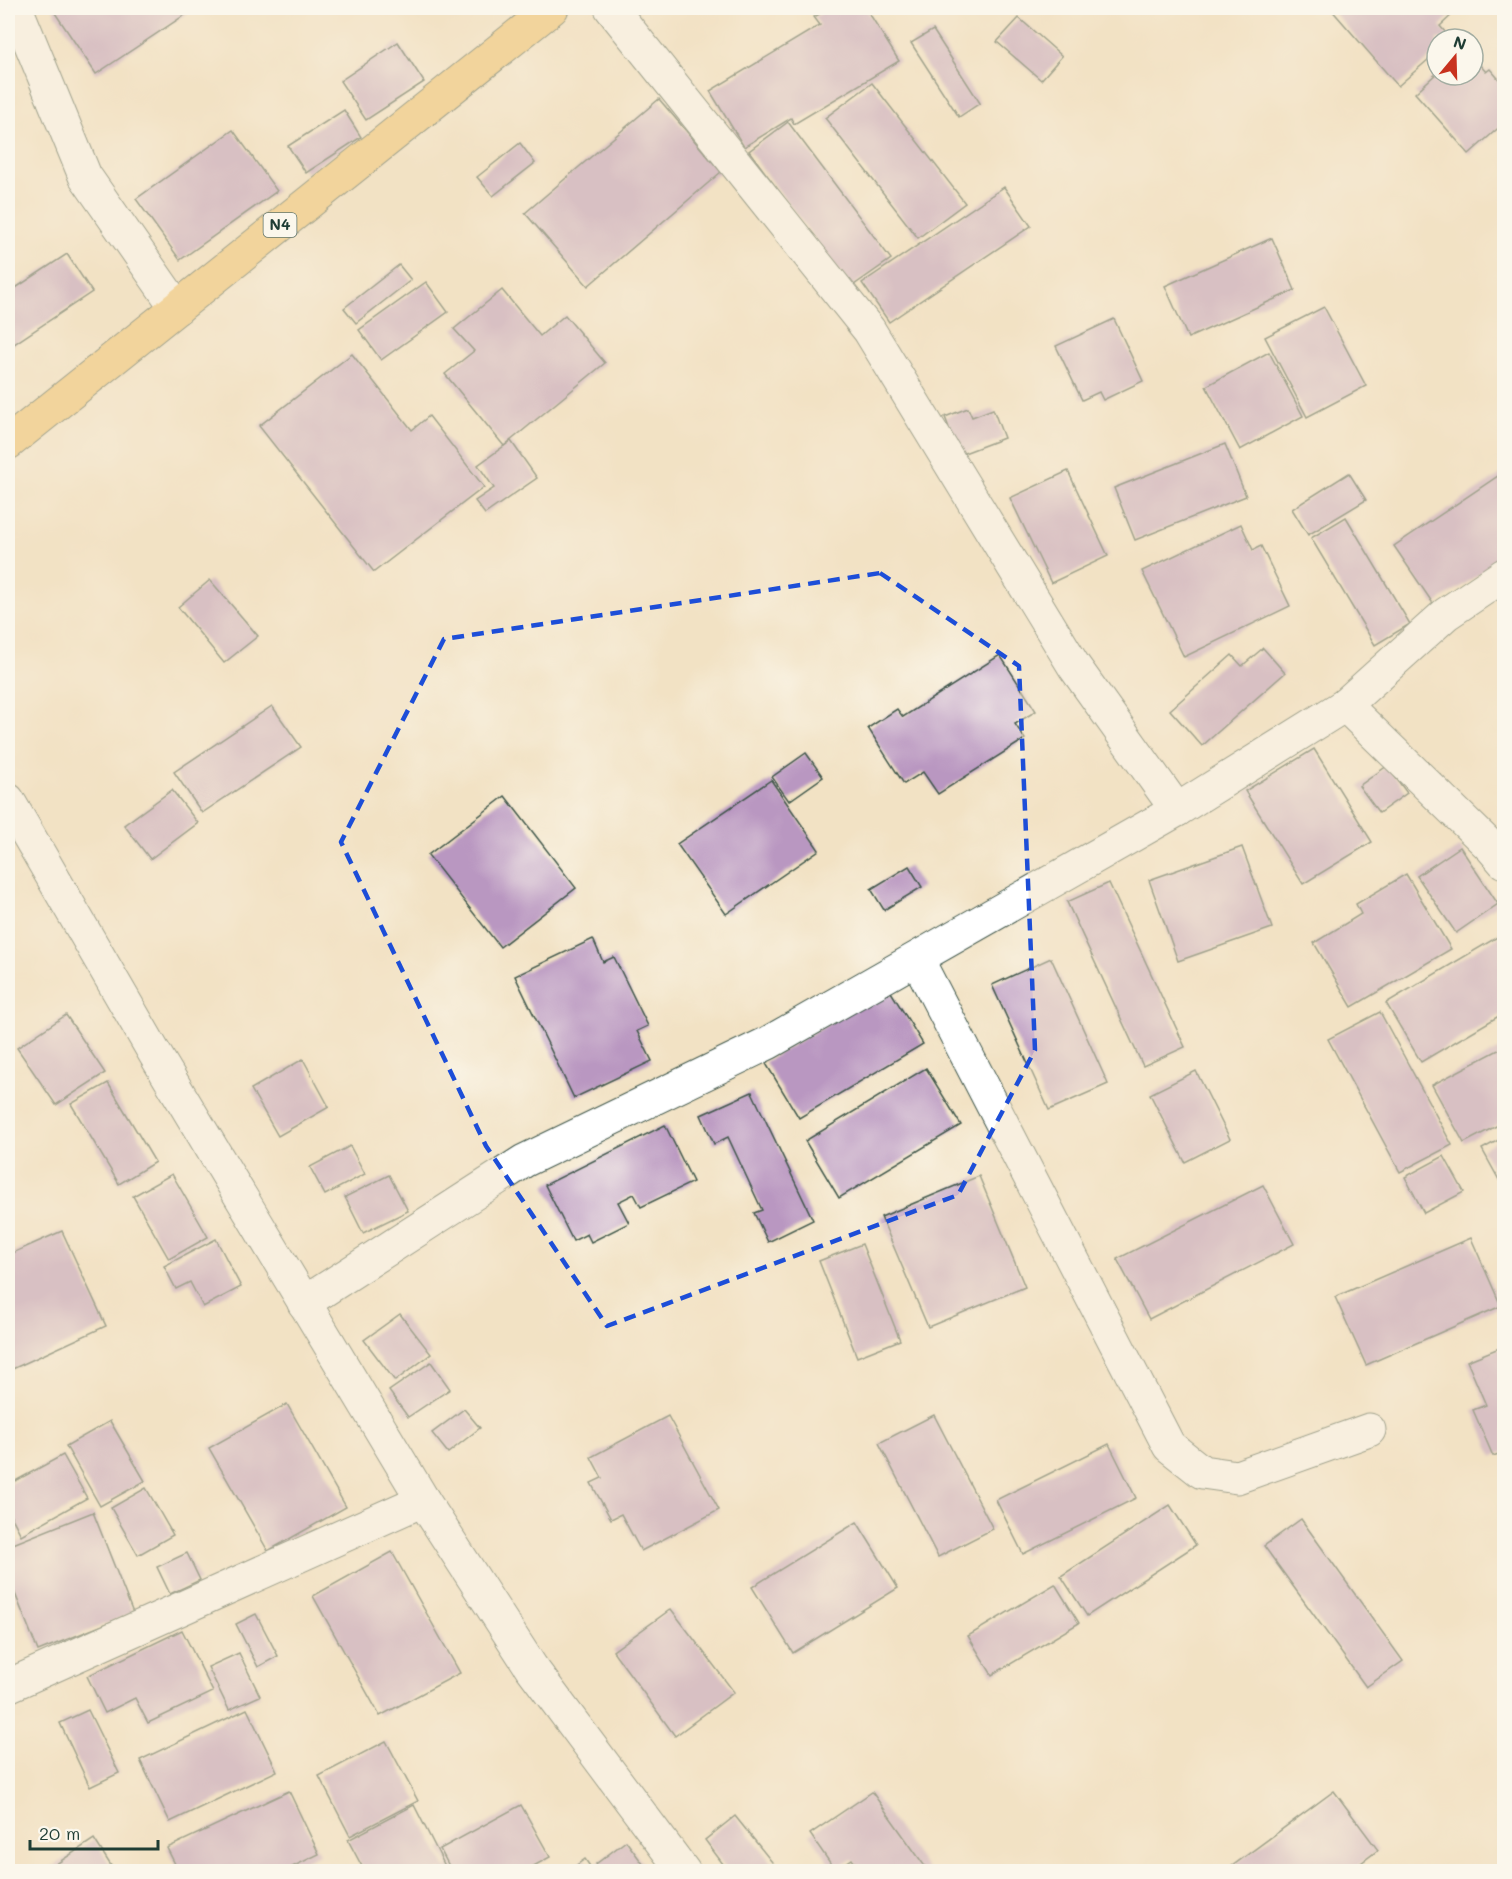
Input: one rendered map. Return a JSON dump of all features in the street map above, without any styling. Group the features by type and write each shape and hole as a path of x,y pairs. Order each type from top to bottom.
{"highway":[{"name":"N4","path":"8,443 552,8"}],"street":[{"path":"16,8 86,176 177,308"},
{"path":"611,8 869,330 1074,666 1176,810"},
{"path":"304,1303 524,1161 768,1043 1176,810 1345,705 1446,614 1504,575"},
{"path":"1345,705 1504,862"},
{"path":"8,800 155,1054 423,1500 531,1667 684,1872"},
{"path":"917,959 1169,1446 1202,1472 1237,1477 1369,1430"},
{"path":"8,1686 423,1500"}],"highlighted area":[{"path":"880,573 1019,666 1035,1050 958,1195 607,1326 486,1146 341,842 444,639"}],"building":[{"path":"57,8 186,8 189,12 96,74 53,10"},
{"path":"830,8 866,8 899,61 794,124 791,118 744,147 710,91 820,25 814,17"},
{"path":"1330,8 1453,8 1456,11 1441,27 1425,27 1425,62 1398,86"},
{"path":"1019,18 1062,56 1041,80 997,42"},
{"path":"933,30 980,103 959,117 911,43"},
{"path":"398,42 424,82 366,120 340,81"},
{"path":"1490,69 1504,85 1502,103 1504,123 1469,154 1415,93 1425,84 1425,87 1485,87 1485,71"},
{"path":"872,83 965,203 918,238 825,118"},
{"path":"659,99 721,172 588,286 525,213"},
{"path":"344,110 361,137 306,173 288,146"},
{"path":"788,122 891,259 851,287 749,151"},
{"path":"233,130 277,191 180,260 136,199"},
{"path":"520,143 535,163 493,196 477,177"},
{"path":"1004,187 1031,226 889,322 862,283"},
{"path":"1272,238 1295,290 1188,338 1165,286"},
{"path":"67,254 92,292 8,348 8,293"},
{"path":"399,265 411,280 356,323 344,308"},
{"path":"426,282 448,312 381,360 359,330"},
{"path":"502,290 540,336 565,315 605,363 504,446 445,374 474,351 454,329"},
{"path":"1324,307 1366,386 1307,417 1265,337"},
{"path":"1114,319 1143,381 1103,400 1099,392 1082,400 1056,346"},
{"path":"1269,352 1303,416 1240,450 1206,386"},
{"path":"352,354 412,430 429,416 484,487 374,572 259,426"},
{"path":"968,408 972,417 993,409 1004,438 959,455 945,417"},
{"path":"511,441 537,478 485,514 475,501 494,488 478,465"},
{"path":"1225,444 1246,496 1135,540 1114,488"},
{"path":"1068,471 1108,556 1051,583 1010,498"},
{"path":"1504,472 1504,557 1434,605 1394,546"},
{"path":"1349,473 1366,500 1308,535 1292,509"},
{"path":"1346,517 1410,624 1375,645 1311,538"},
{"path":"1241,524 1253,550 1261,546 1290,606 1184,657 1142,571"},
{"path":"210,580 258,636 224,663 178,607"},
{"path":"1263,648 1285,673 1202,746 1170,710 1232,655 1242,666"},
{"path":"1000,655 1036,711 1015,724 1025,739 938,794 923,772 904,784 868,728 897,709 903,717"},
{"path":"272,706 301,747 202,813 174,772"},
{"path":"1314,749 1372,842 1303,884 1245,791"},
{"path":"806,753 823,777 789,801 772,777"},
{"path":"1387,766 1407,793 1379,813 1359,786"},
{"path":"771,780 819,850 726,914 677,844"},
{"path":"172,790 198,823 150,859 124,825"},
{"path":"505,796 576,888 500,947 428,855"},
{"path":"1242,847 1272,928 1178,961 1149,880"},
{"path":"1460,847 1498,904 1456,933 1417,876"},
{"path":"909,866 922,887 884,910 871,889"},
{"path":"1406,874 1451,949 1352,1007 1314,943 1361,914 1356,904"},
{"path":"1109,883 1185,1047 1143,1066 1067,902"},
{"path":"1504,933 1504,1013 1421,1062 1386,1003"},
{"path":"593,939 603,962 614,957 648,1026 637,1031 652,1061 574,1098 515,976"},
{"path":"1051,958 1108,1084 1049,1110 992,985"},
{"path":"888,987 923,1044 799,1118 765,1062"},
{"path":"1380,1012 1452,1145 1400,1172 1328,1039"},
{"path":"66,1015 105,1073 56,1105 17,1048"},
{"path":"1504,1047 1504,1122 1464,1143 1432,1085"},
{"path":"303,1059 329,1107 278,1136 251,1089"},
{"path":"926,1068 961,1125 839,1198 805,1141"},
{"path":"1196,1071 1230,1139 1185,1162 1150,1094"},
{"path":"108,1083 155,1162 119,1184 71,1104"},
{"path":"752,1092 813,1220 768,1242 754,1213 762,1210 728,1137 714,1144 701,1115"},
{"path":"665,1125 693,1182 641,1207 634,1194 618,1202 629,1223 591,1242 587,1234 573,1241 545,1185"},
{"path":"1504,1137 1504,1189 1482,1149"},
{"path":"350,1146 365,1174 325,1195 310,1167"},
{"path":"1444,1156 1464,1192 1424,1213 1405,1177"},
{"path":"172,1174 208,1237 169,1259 133,1196"},
{"path":"389,1175 408,1211 363,1233 345,1197"},
{"path":"979,1176 1025,1287 928,1327 881,1217"},
{"path":"1263,1185 1294,1244 1149,1319 1117,1259"},
{"path":"62,1231 106,1326 8,1371 8,1255"},
{"path":"1471,1238 1501,1306 1366,1365 1335,1297"},
{"path":"216,1239 241,1287 203,1307 190,1282 176,1289 164,1266"},
{"path":"862,1244 900,1340 857,1357 819,1261"},
{"path":"400,1314 431,1354 395,1381 364,1340"},
{"path":"1504,1346 1504,1452 1493,1456 1473,1410 1486,1405 1467,1361"},
{"path":"431,1362 450,1389 408,1417 389,1391"},
{"path":"287,1404 346,1507 268,1551 209,1448"},
{"path":"464,1409 480,1428 448,1453 432,1433"},
{"path":"934,1415 993,1529 938,1557 879,1443"},
{"path":"668,1416 719,1510 641,1551 621,1514 611,1519 591,1483 602,1478 591,1457"},
{"path":"110,1421 145,1481 100,1506 66,1446"},
{"path":"1109,1444 1136,1498 1023,1554 996,1500"},
{"path":"63,1455 87,1498 21,1535 8,1510 8,1485"},
{"path":"146,1488 173,1535 138,1555 111,1508"},
{"path":"1170,1505 1196,1545 1087,1616 1061,1576"},
{"path":"93,1512 133,1613 38,1651 8,1576 8,1546"},
{"path":"1301,1519 1403,1661 1366,1687 1264,1546"},
{"path":"857,1522 898,1588 793,1653 752,1587"},
{"path":"392,1552 460,1673 380,1716 313,1596"},
{"path":"187,1553 200,1580 170,1594 157,1567"},
{"path":"1055,1584 1079,1623 992,1675 968,1636"},
{"path":"671,1609 734,1692 675,1736 613,1651"},
{"path":"256,1614 278,1656 258,1667 236,1624"},
{"path":"182,1630 213,1692 148,1723 135,1698 105,1713 87,1676"},
{"path":"239,1653 260,1696 229,1710 208,1667"},
{"path":"247,1709 277,1771 170,1822 140,1760"},
{"path":"88,1710 119,1773 90,1787 60,1723"},
{"path":"386,1741 418,1801 350,1836 319,1776"},
{"path":"289,1791 319,1854 282,1872 179,1872 167,1848"},
{"path":"1334,1791 1378,1850 1349,1872 1224,1872"},
{"path":"872,1792 929,1872 861,1872 852,1859 835,1870 810,1834"},
{"path":"414,1805 446,1868 449,1866 440,1849 521,1805 550,1857 523,1872 442,1872 441,1869 437,1872 365,1872 348,1840"},
{"path":"735,1816 780,1872 729,1872 705,1840"},
{"path":"94,1839 115,1872 44,1872"},
{"path":"626,1841 649,1872 601,1872 596,1864"},
{"path":"585,1859 594,1872 567,1872"}]}
